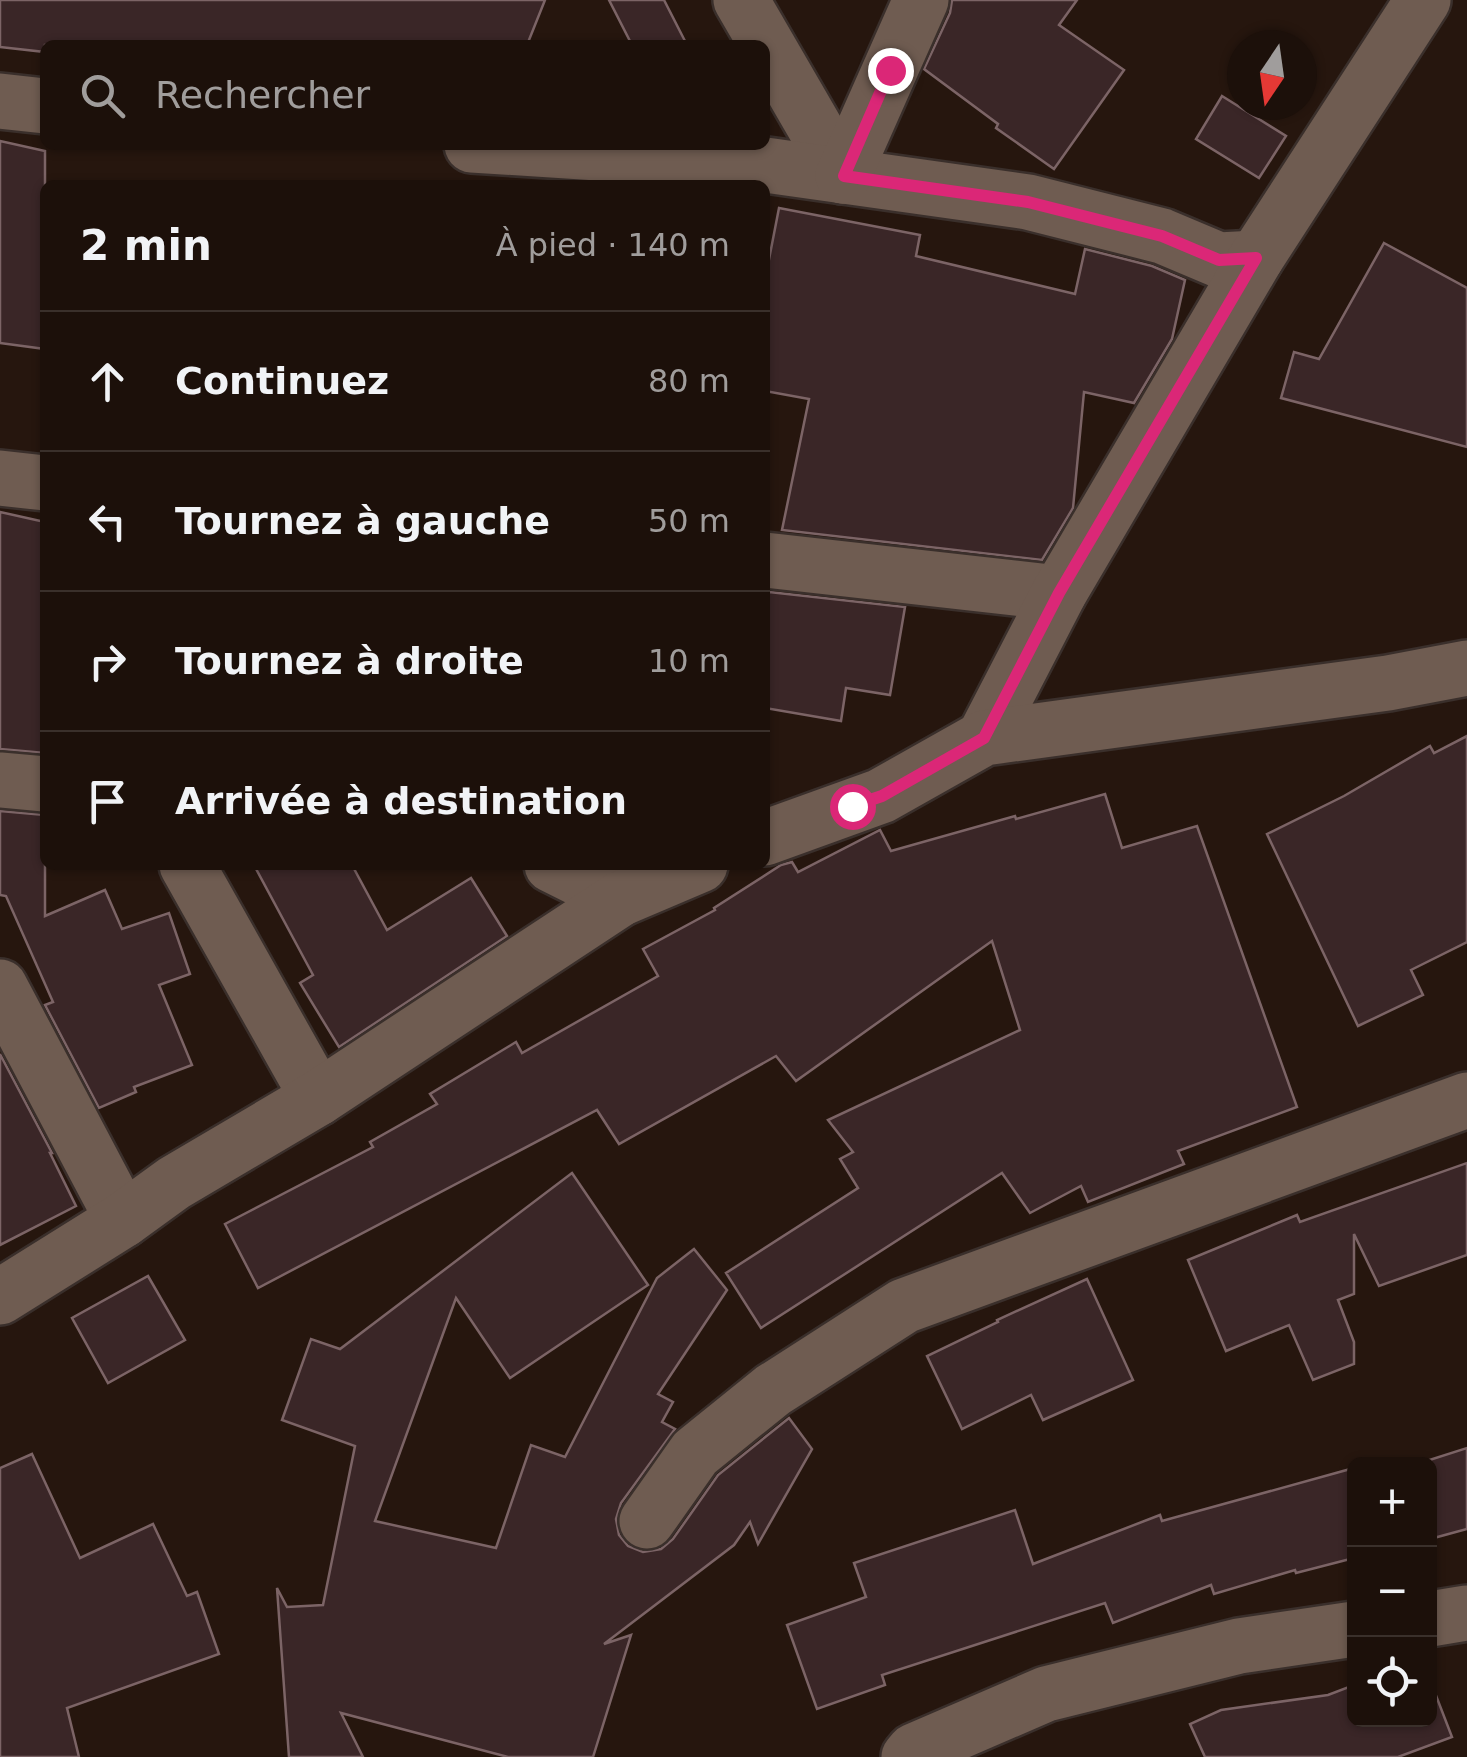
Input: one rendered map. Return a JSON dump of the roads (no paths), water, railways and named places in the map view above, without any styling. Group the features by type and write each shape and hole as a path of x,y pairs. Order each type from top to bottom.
{"street":[{"path":"741,0 764,40"},
{"path":"844,176 921,0"},
{"path":"984,738 1059,593 1256,258 1423,0"},
{"path":"770,50 844,176"},
{"path":"0,101 40,105"},
{"path":"546,150 752,164 1028,202 1162,236 1219,260 1256,258"},
{"path":"0,478 40,482"},
{"path":"770,561 1059,593"},
{"path":"770,836 882,796 984,738 1388,683 1467,668"},
{"path":"0,780 40,784"},
{"path":"190,870 318,1098"},
{"path":"562,870 620,899"},
{"path":"0,1297 174,1183 318,1098 620,899 688,870"},
{"path":"0,987 123,1220"},
{"path":"648,1520 694,1452 773,1390 904,1306 1467,1100"},
{"path":"1437,1617 1467,1613"},
{"path":"909,1757 1046,1694 1239,1646 1347,1630"}]}
